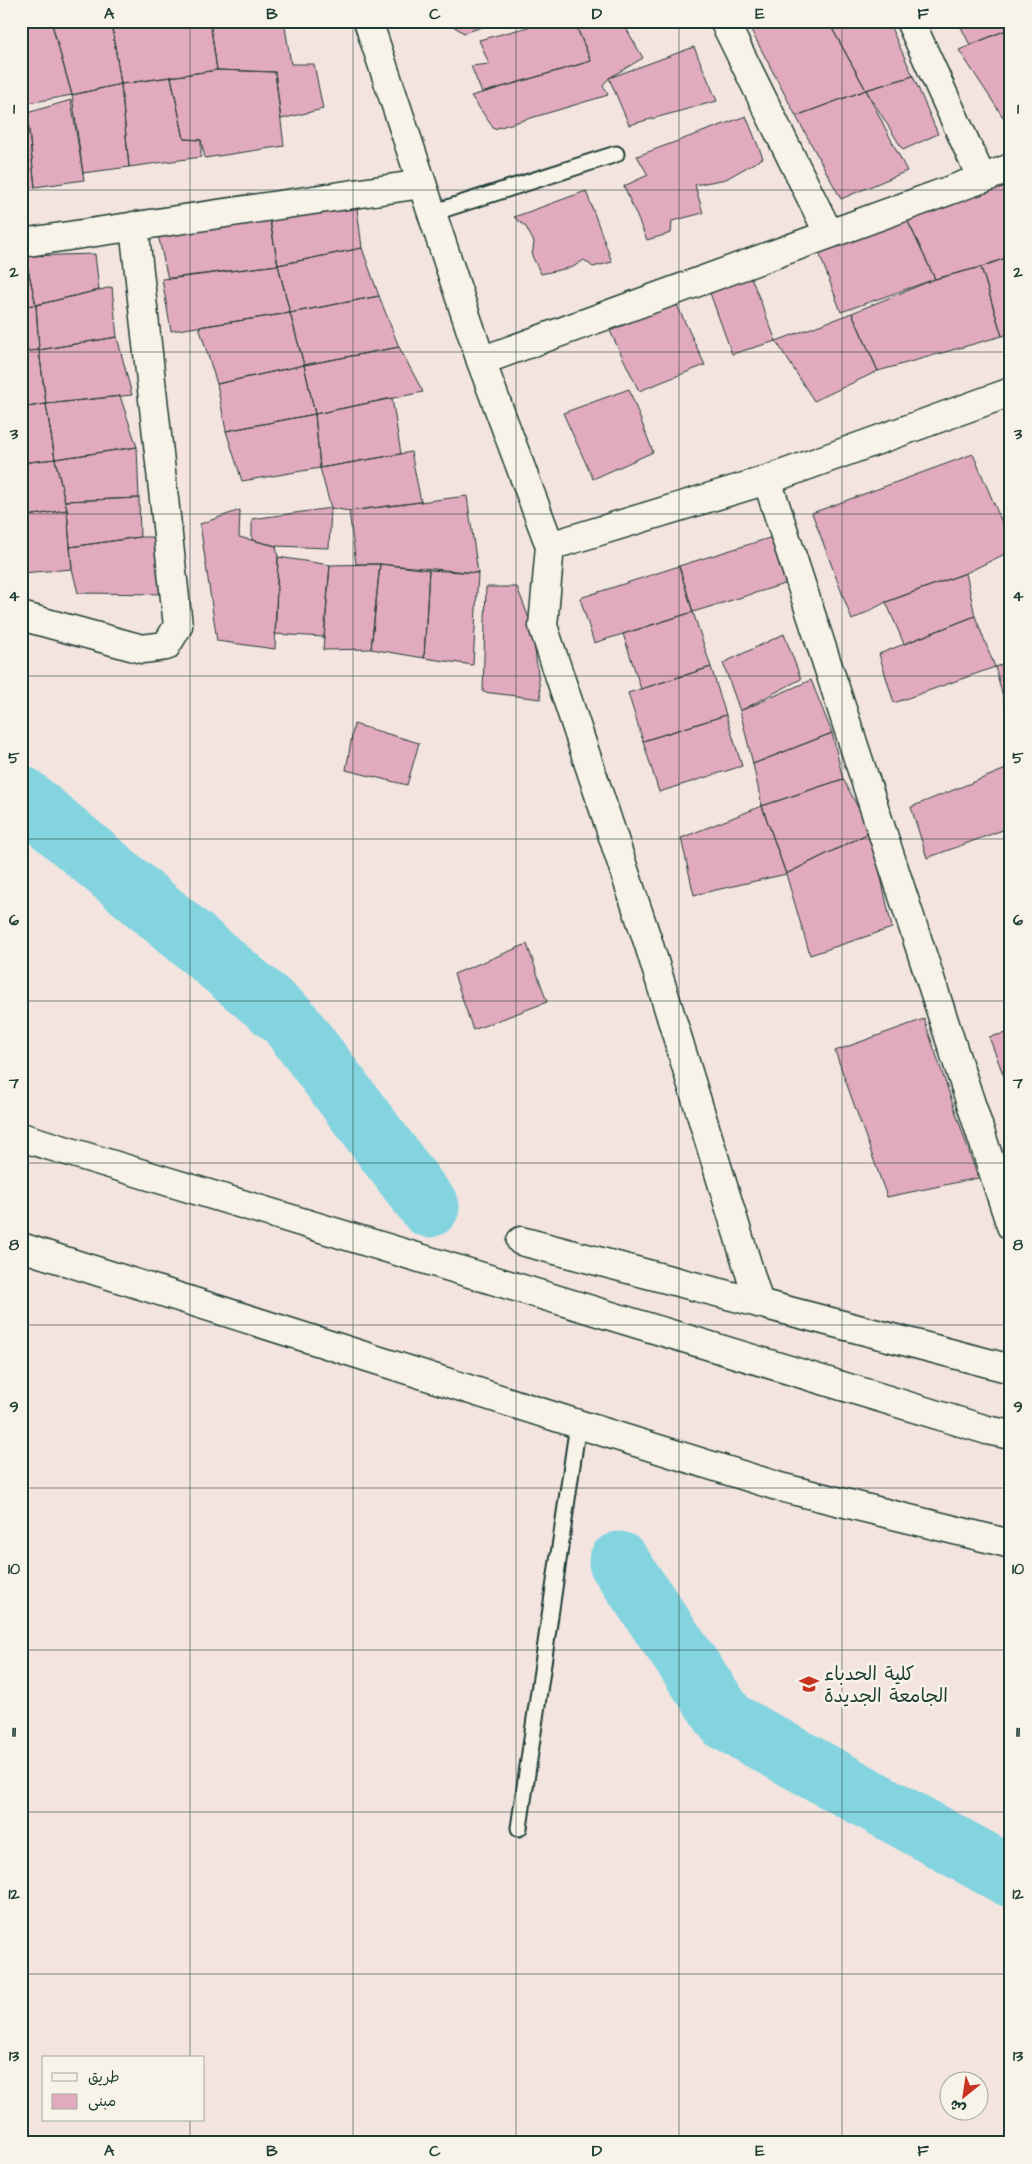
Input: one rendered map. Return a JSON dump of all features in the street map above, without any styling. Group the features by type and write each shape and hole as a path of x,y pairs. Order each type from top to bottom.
{"street":[{"path":"368,21 481,361 550,546 543,626 649,945 759,1303"},
{"path":"724,21 829,234"},
{"path":"910,21 982,178"},
{"path":"481,361 1011,168"},
{"path":"21,243 422,184"},
{"path":"21,616 142,650 166,646 178,626 134,226"},
{"path":"550,546 767,480 1011,392"},
{"path":"767,480 1011,1226"},
{"path":"21,1137 987,1430 1011,1435"},
{"path":"521,1241 1011,1369"},
{"path":"21,1247 780,1487 1011,1544"}],"lane":[{"path":"432,213 616,154"},
{"path":"519,1828 578,1424"}],"building":[{"path":"21,21 51,21 72,95 23,104"},
{"path":"51,21 111,21 121,84 72,95"},
{"path":"111,21 210,21 217,70 121,84"},
{"path":"210,21 284,21 291,64 314,64 323,109 281,119 275,72 217,70"},
{"path":"453,21 501,21 464,33 453,26"},
{"path":"551,21 574,21 591,61 482,93 471,66 489,64 479,40"},
{"path":"574,21 622,21 643,58 609,78 603,85 608,95 494,129 471,96 591,61"},
{"path":"772,21 828,21 866,90 796,116 751,30"},
{"path":"828,21 888,21 913,76 866,90"},
{"path":"958,21 1011,21 1011,28 970,45"},
{"path":"1011,28 1011,113 1003,117 959,50"},
{"path":"694,47 717,101 629,125 609,78"},
{"path":"217,70 275,72 284,146 205,158 201,140 184,139 171,77"},
{"path":"913,76 938,134 903,150 866,90"},
{"path":"171,77 184,139 201,140 201,157 129,167 121,84"},
{"path":"121,84 129,167 83,173 72,95"},
{"path":"866,90 907,171 841,199 796,116"},
{"path":"71,100 84,180 35,187 27,113"},
{"path":"27,113 35,187 21,190 21,114"},
{"path":"746,116 763,158 726,179 695,185 703,213 672,221 671,233 647,240 624,186 648,175 637,156"},
{"path":"1011,183 1011,256 981,267 935,279 905,215"},
{"path":"586,191 612,262 593,267 584,260 573,267 541,274 532,256 534,242 526,227 514,217"},
{"path":"357,208 362,248 278,265 270,221"},
{"path":"905,215 935,279 841,312 817,247"},
{"path":"270,221 278,265 168,279 157,230"},
{"path":"362,248 379,296 290,313 278,265"},
{"path":"95,254 99,290 36,305 25,256"},
{"path":"21,256 25,256 36,305 21,306"},
{"path":"1011,256 1011,333 1002,336 981,267"},
{"path":"278,265 290,313 171,331 162,279"},
{"path":"981,267 1002,336 878,371 852,313 935,279"},
{"path":"751,277 776,341 732,354 710,293"},
{"path":"112,287 117,337 39,350 36,305"},
{"path":"379,296 399,347 304,365 290,313"},
{"path":"676,303 705,365 639,391 610,331"},
{"path":"36,305 39,350 21,352 21,306"},
{"path":"290,313 304,365 217,384 199,327"},
{"path":"852,313 878,371 814,401 776,341"},
{"path":"117,337 132,395 46,404 39,350"},
{"path":"399,347 423,392 315,414 304,365"},
{"path":"39,350 46,404 21,408 21,352"},
{"path":"304,365 315,414 226,431 217,384"},
{"path":"629,389 653,452 593,479 563,413"},
{"path":"120,396 137,447 55,459 46,404"},
{"path":"392,398 401,454 320,468 315,414"},
{"path":"46,404 55,459 21,463 21,408"},
{"path":"315,414 320,468 242,481 226,431"},
{"path":"137,447 139,498 65,501 55,459"},
{"path":"411,452 421,502 349,511 331,508 320,468"},
{"path":"973,454 1011,544 1011,551 966,573 886,602 852,620 812,513"},
{"path":"55,459 67,510 21,517 21,463"},
{"path":"467,496 478,573 380,564 356,564 349,511"},
{"path":"139,498 140,537 70,547 65,501"},
{"path":"331,508 329,548 276,546 252,540 252,519"},
{"path":"67,510 72,569 21,573 21,517"},
{"path":"240,510 239,537 276,546 278,557 275,649 217,641 200,524"},
{"path":"776,536 791,582 693,612 679,566"},
{"path":"140,537 157,537 165,594 78,593 72,569 70,547"},
{"path":"278,557 330,565 324,637 275,634"},
{"path":"380,564 429,570 424,658 371,649"},
{"path":"380,564 371,649 323,650 330,565"},
{"path":"679,566 693,612 594,643 580,598"},
{"path":"429,570 478,573 473,665 424,658"},
{"path":"966,573 975,616 904,644 886,602"},
{"path":"486,587 517,587 532,626 541,699 483,692"},
{"path":"693,612 711,667 641,689 623,634"},
{"path":"975,616 995,667 894,703 879,654"},
{"path":"784,634 801,679 740,711 723,663"},
{"path":"1011,661 1011,726 995,667"},
{"path":"711,667 726,715 643,741 628,693"},
{"path":"811,680 832,733 753,764 740,711"},
{"path":"726,715 742,766 659,792 643,741"},
{"path":"354,724 419,743 407,785 346,770"},
{"path":"832,733 843,779 762,806 753,764"},
{"path":"1011,767 1011,827 927,858 911,807"},
{"path":"843,779 871,832 786,874 762,806"},
{"path":"762,806 786,874 694,895 681,838"},
{"path":"871,832 892,928 810,955 786,874"},
{"path":"527,944 547,1002 473,1030 454,974"},
{"path":"924,1019 978,1178 887,1197 835,1051"},
{"path":"1011,1032 1011,1095 989,1037"}],"waterway":[{"path":"21,796 288,1020 429,1207"},
{"path":"619,1562 727,1721 1011,1877"}],"place":[{"name":"كلية الحدباء الجامعة الجديدة","path":"809,1684"}]}
